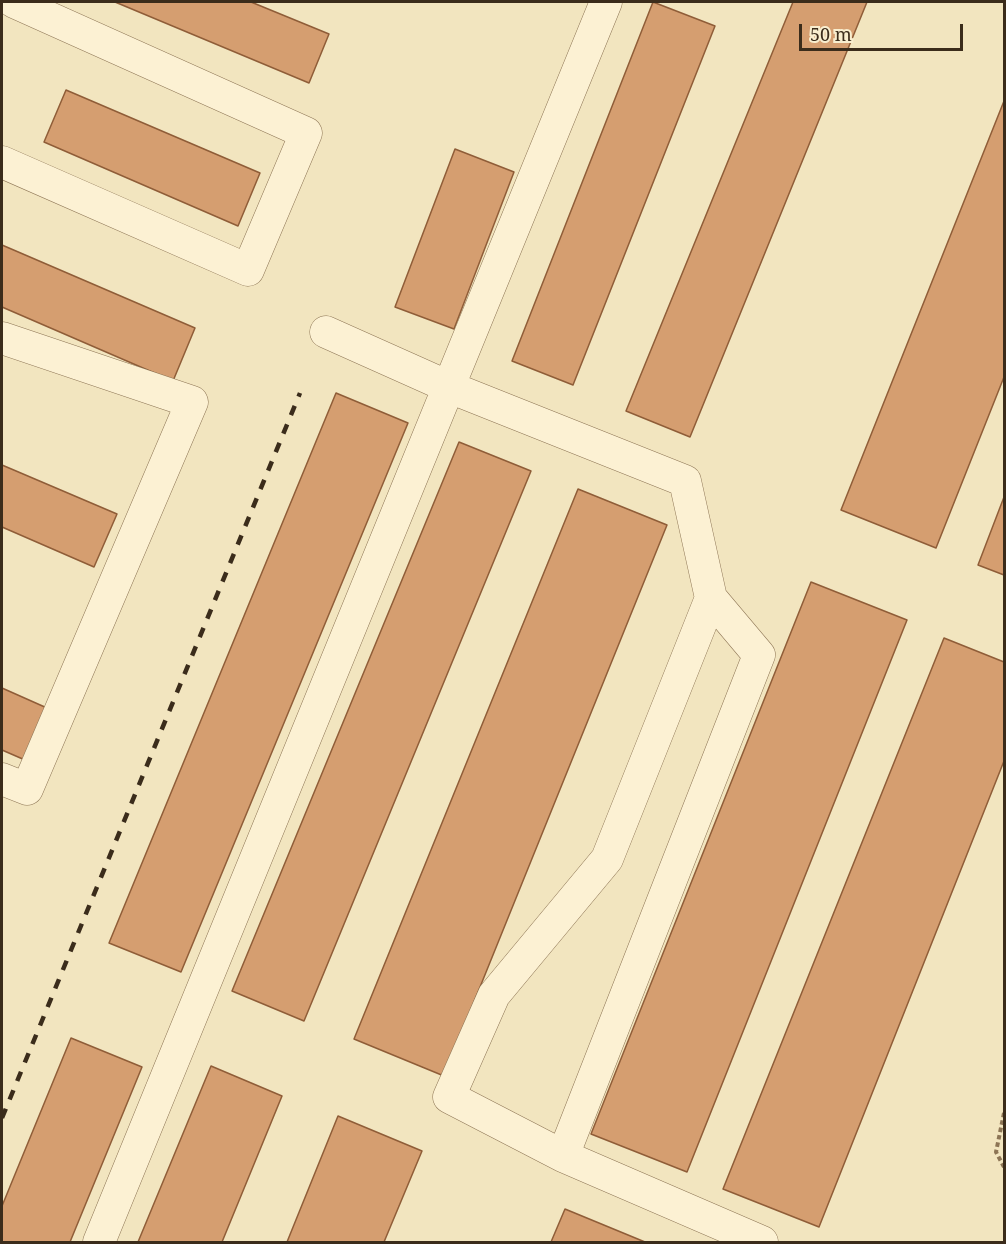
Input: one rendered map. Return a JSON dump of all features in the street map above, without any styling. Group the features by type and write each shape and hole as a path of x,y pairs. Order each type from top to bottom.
{"lane":[{"path":"2,162 248,270 306,133 14,2"},
{"path":"99,1242 606,2"},
{"path":"326,332 449,387 686,481 711,598 759,655 563,1156"},
{"path":"2,338 192,402 27,789 2,779"},
{"path":"711,598 607,859 494,995 449,1097 563,1156 762,1242"}],"path":[{"path":"1005,1113 996,1152 1005,1167"}],"building":[{"path":"115,2 251,2 329,34 309,83"},
{"path":"653,2 715,26 573,385 512,361"},
{"path":"793,2 867,2 690,437 626,411"},
{"path":"66,90 260,173 238,226 44,142"},
{"path":"1004,101 1004,377 936,548 841,510"},
{"path":"455,149 514,172 454,329 395,307"},
{"path":"2,245 195,328 173,381 2,307"},
{"path":"336,393 408,423 181,972 109,943"},
{"path":"459,442 531,471 304,1021 232,991"},
{"path":"2,465 117,514 94,567 2,527"},
{"path":"578,489 667,525 444,1076 354,1039"},
{"path":"1004,497 1004,575 978,565"},
{"path":"811,582 907,620 687,1172 591,1134"},
{"path":"944,638 1004,662 1004,761 819,1227 723,1189"},
{"path":"2,688 47,708 25,760 2,750"},
{"path":"71,1038 142,1067 70,1242 2,1242 2,1206"},
{"path":"211,1066 282,1096 222,1242 138,1242"},
{"path":"338,1116 422,1151 384,1242 287,1242"},
{"path":"565,1209 645,1242 551,1242"}],"railway":[{"path":"2,1118 300,393"}]}
